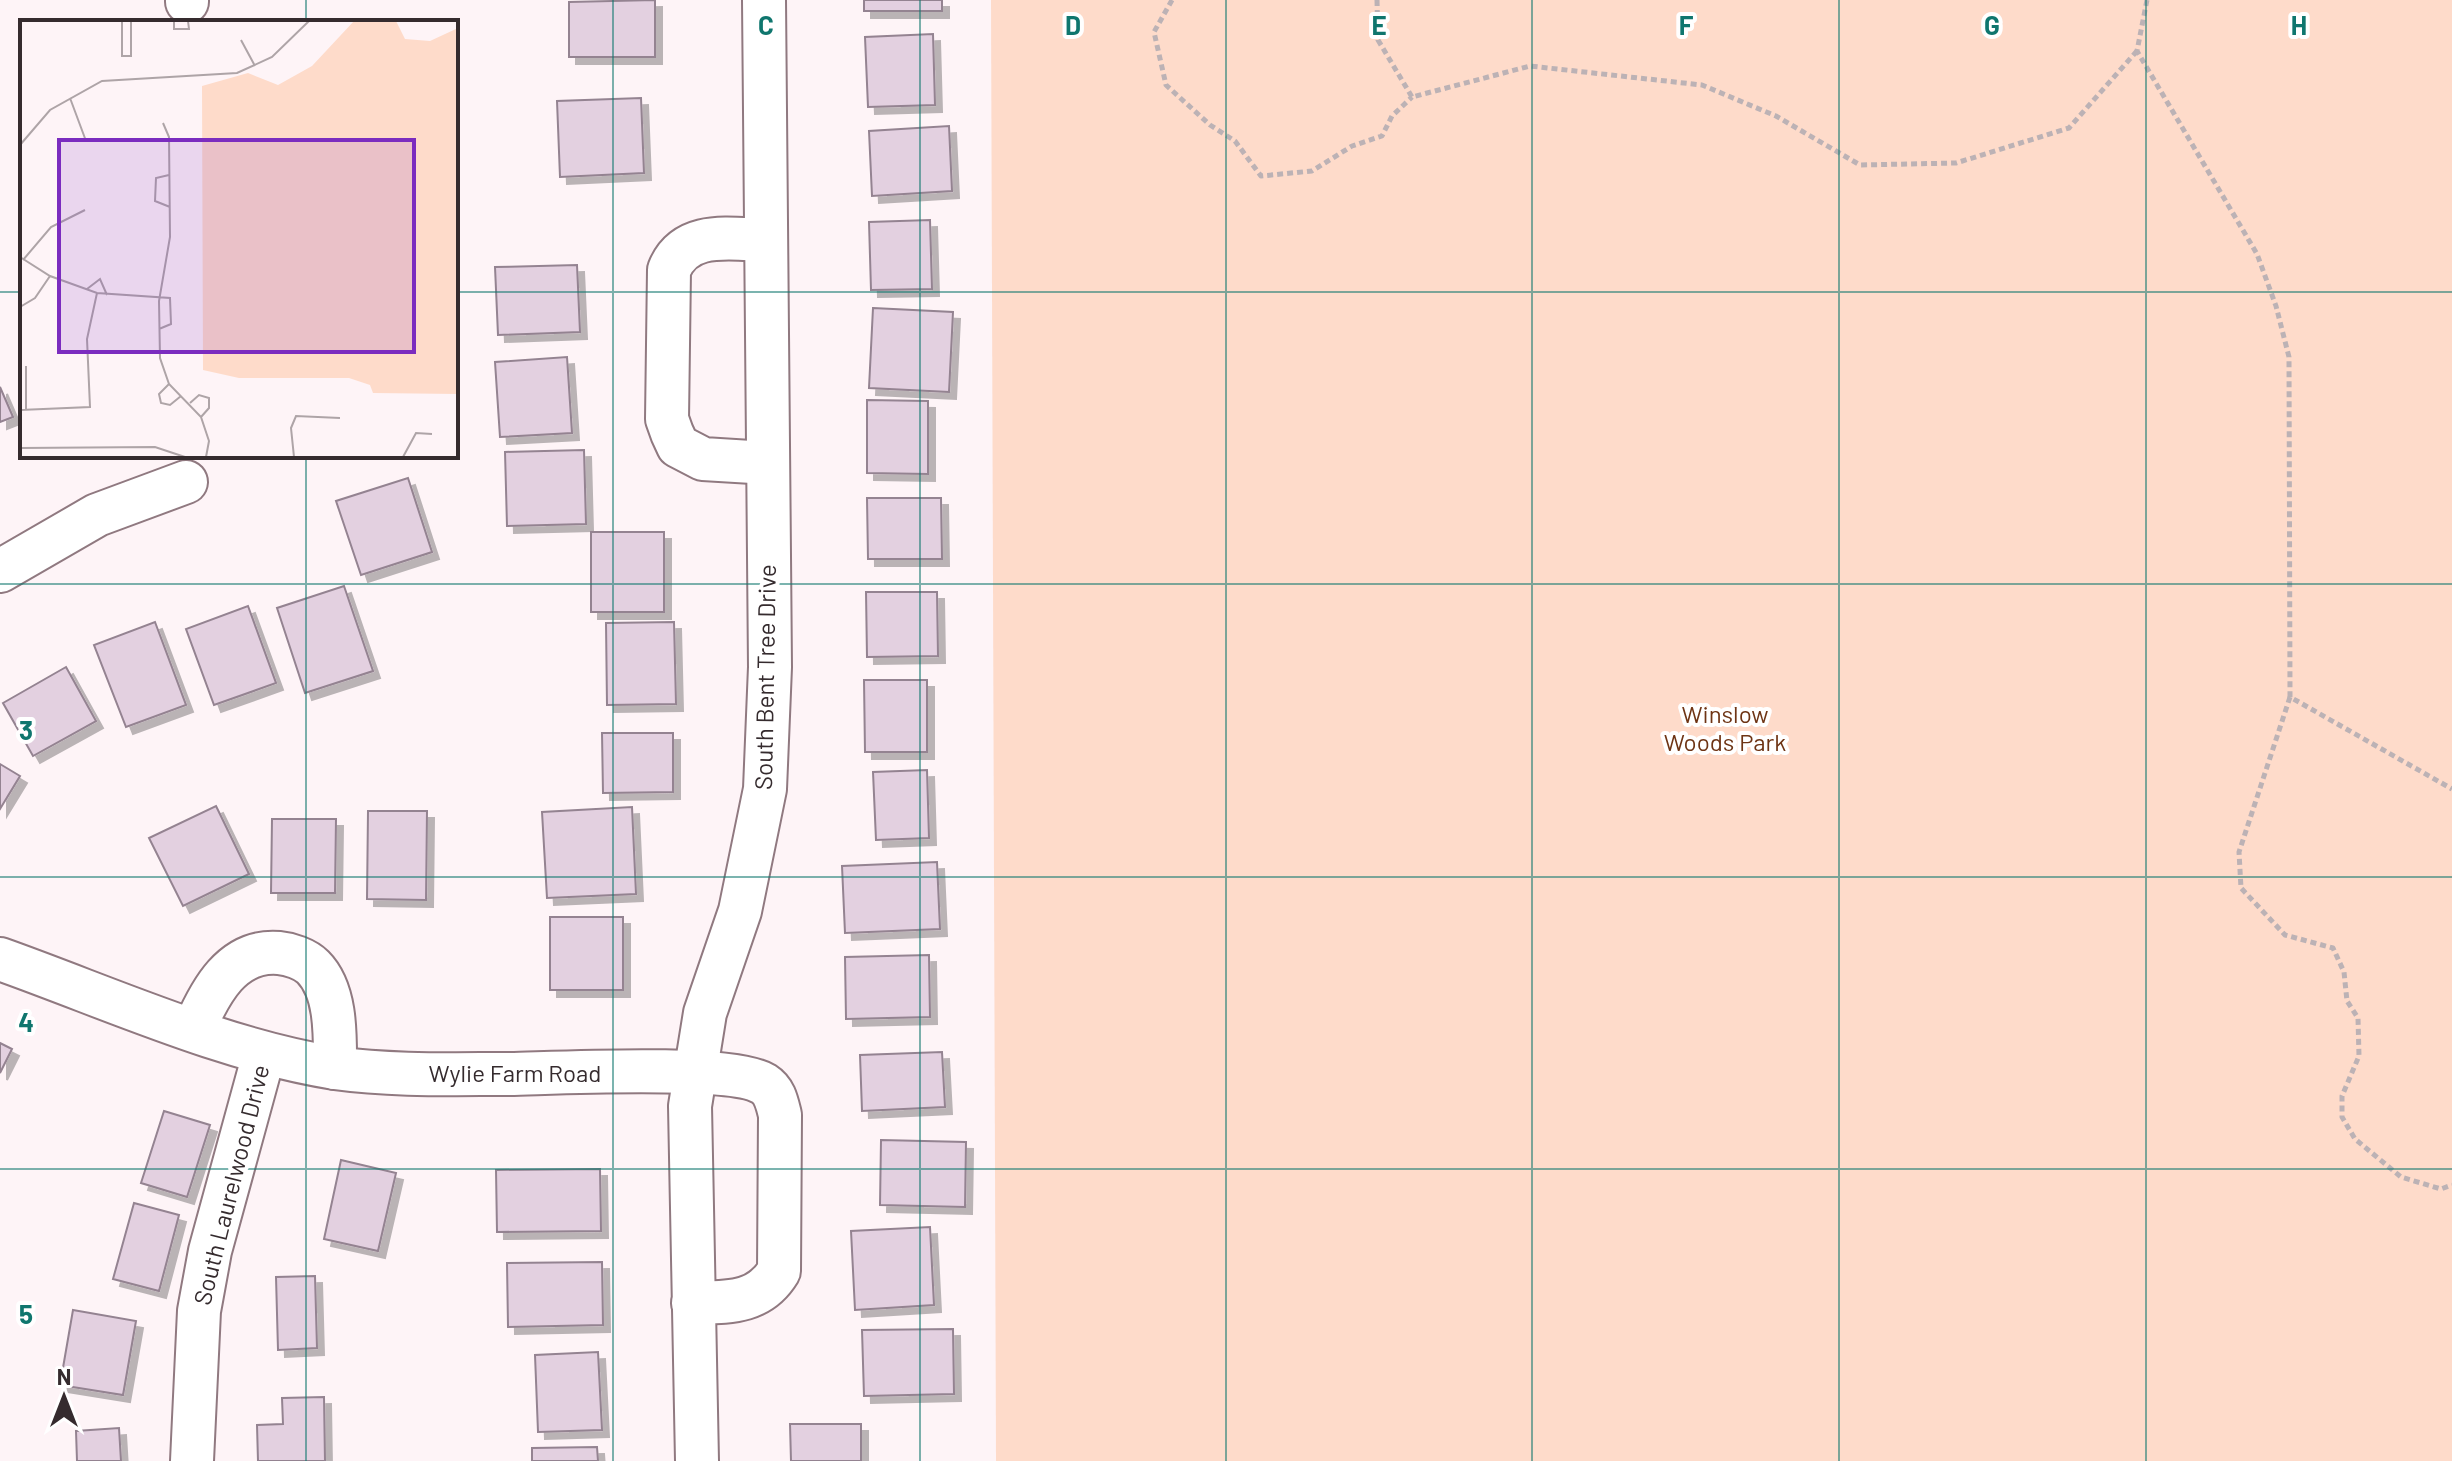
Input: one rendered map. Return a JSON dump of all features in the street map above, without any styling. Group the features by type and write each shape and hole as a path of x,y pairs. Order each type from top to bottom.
{"street":[{"name":"South Bent Tree Drive","path":"697,1461 689,1142 694,1073 705,1013 740,911 765,789 770,667 764,0"},
{"path":"765,240 696,242 674,257 669,270 667,419 678,446 689,455 703,459 767,463"},
{"path":"0,571 97,515 186,482"},
{"path":"194,1029 209,995 225,974 248,958 266,952 289,954 313,967 324,987 335,1030 335,1068"},
{"name":"Wylie Farm Road","path":"0,959 264,1054 335,1068 402,1074 694,1073"},
{"name":"South Laurelwood Drive","path":"192,1461 194,1375 205,1281 264,1054"},
{"path":"693,1303 746,1300 772,1282 779,1271 781,1255 780,1115 776,1099 767,1086 751,1078 694,1073"}],"path":[{"path":"1172,0 1154,32 1166,85 1210,125 1235,141 1261,176 1312,171 1352,146 1382,136 1392,116 1412,97 1530,66 1702,85 1776,116 1860,165 1956,163 2069,128 2137,51 2147,0"},
{"path":"1377,0 1378,40 1412,97"},
{"path":"2137,51 2257,254 2276,306 2289,357 2290,697 2239,852 2241,888 2285,935 2333,948 2344,972 2347,1001 2358,1018 2359,1056 2342,1096 2342,1117 2355,1139 2401,1177 2441,1189 2452,1185"},
{"path":"2290,697 2452,789"}],"green space":[{"name":"Winslow Woods Park","path":"991,0 2452,0 2452,1461 996,1461"}],"building":[{"path":"655,0 655,57 569,57 569,2"},
{"path":"864,0 942,0 942,11 864,11"},
{"path":"933,34 935,105 868,107 865,37"},
{"path":"641,98 644,173 560,177 557,101"},
{"path":"949,126 952,191 872,196 869,131"},
{"path":"930,220 932,289 871,290 869,222"},
{"path":"577,265 580,332 498,335 495,267"},
{"path":"873,308 953,312 949,392 869,388"},
{"path":"567,357 572,433 500,437 495,362"},
{"path":"0,387 13,417 0,422"},
{"path":"867,400 928,401 928,474 867,473"},
{"path":"584,450 586,524 507,526 505,452"},
{"path":"408,478 432,552 361,575 336,501"},
{"path":"867,498 941,498 942,559 868,559"},
{"path":"591,532 664,532 664,612 591,612"},
{"path":"344,586 373,671 305,693 277,608"},
{"path":"866,592 937,592 938,656 867,657"},
{"path":"248,606 276,683 214,705 186,629"},
{"path":"155,622 186,705 126,727 94,645"},
{"path":"674,622 676,704 607,705 606,623"},
{"path":"66,667 96,721 33,756 3,703"},
{"path":"864,680 927,680 927,752 865,752"},
{"path":"602,733 673,733 673,792 603,793"},
{"path":"0,764 20,776 0,809"},
{"path":"927,770 929,838 876,840 873,772"},
{"path":"216,806 249,874 183,906 149,838"},
{"path":"632,807 636,894 547,898 542,812"},
{"path":"368,811 427,811 426,900 367,899"},
{"path":"272,819 336,819 335,893 271,893"},
{"path":"937,862 940,929 845,933 842,866"},
{"path":"550,917 623,917 623,990 550,990"},
{"path":"929,955 930,1017 846,1019 845,957"},
{"path":"0,1043 12,1049 0,1073"},
{"path":"942,1052 945,1107 862,1111 860,1055"},
{"path":"164,1111 210,1125 187,1197 141,1183"},
{"path":"881,1140 966,1142 965,1207 880,1205"},
{"path":"341,1160 396,1173 378,1251 324,1239"},
{"path":"600,1169 601,1231 497,1232 496,1170"},
{"path":"134,1203 179,1215 159,1291 113,1279"},
{"path":"930,1227 934,1305 855,1310 851,1231"},
{"path":"602,1262 603,1325 508,1327 507,1263"},
{"path":"315,1276 317,1348 278,1350 276,1277"},
{"path":"73,1310 136,1321 123,1395 60,1385"},
{"path":"953,1329 954,1394 864,1396 862,1330"},
{"path":"598,1352 602,1430 538,1432 535,1355"},
{"path":"324,1397 325,1461 258,1461 257,1425 283,1424 282,1398"},
{"path":"790,1424 861,1424 861,1461 791,1461"},
{"path":"119,1428 121,1461 77,1461 76,1431"},
{"path":"597,1447 598,1461 532,1461 532,1448"}]}
